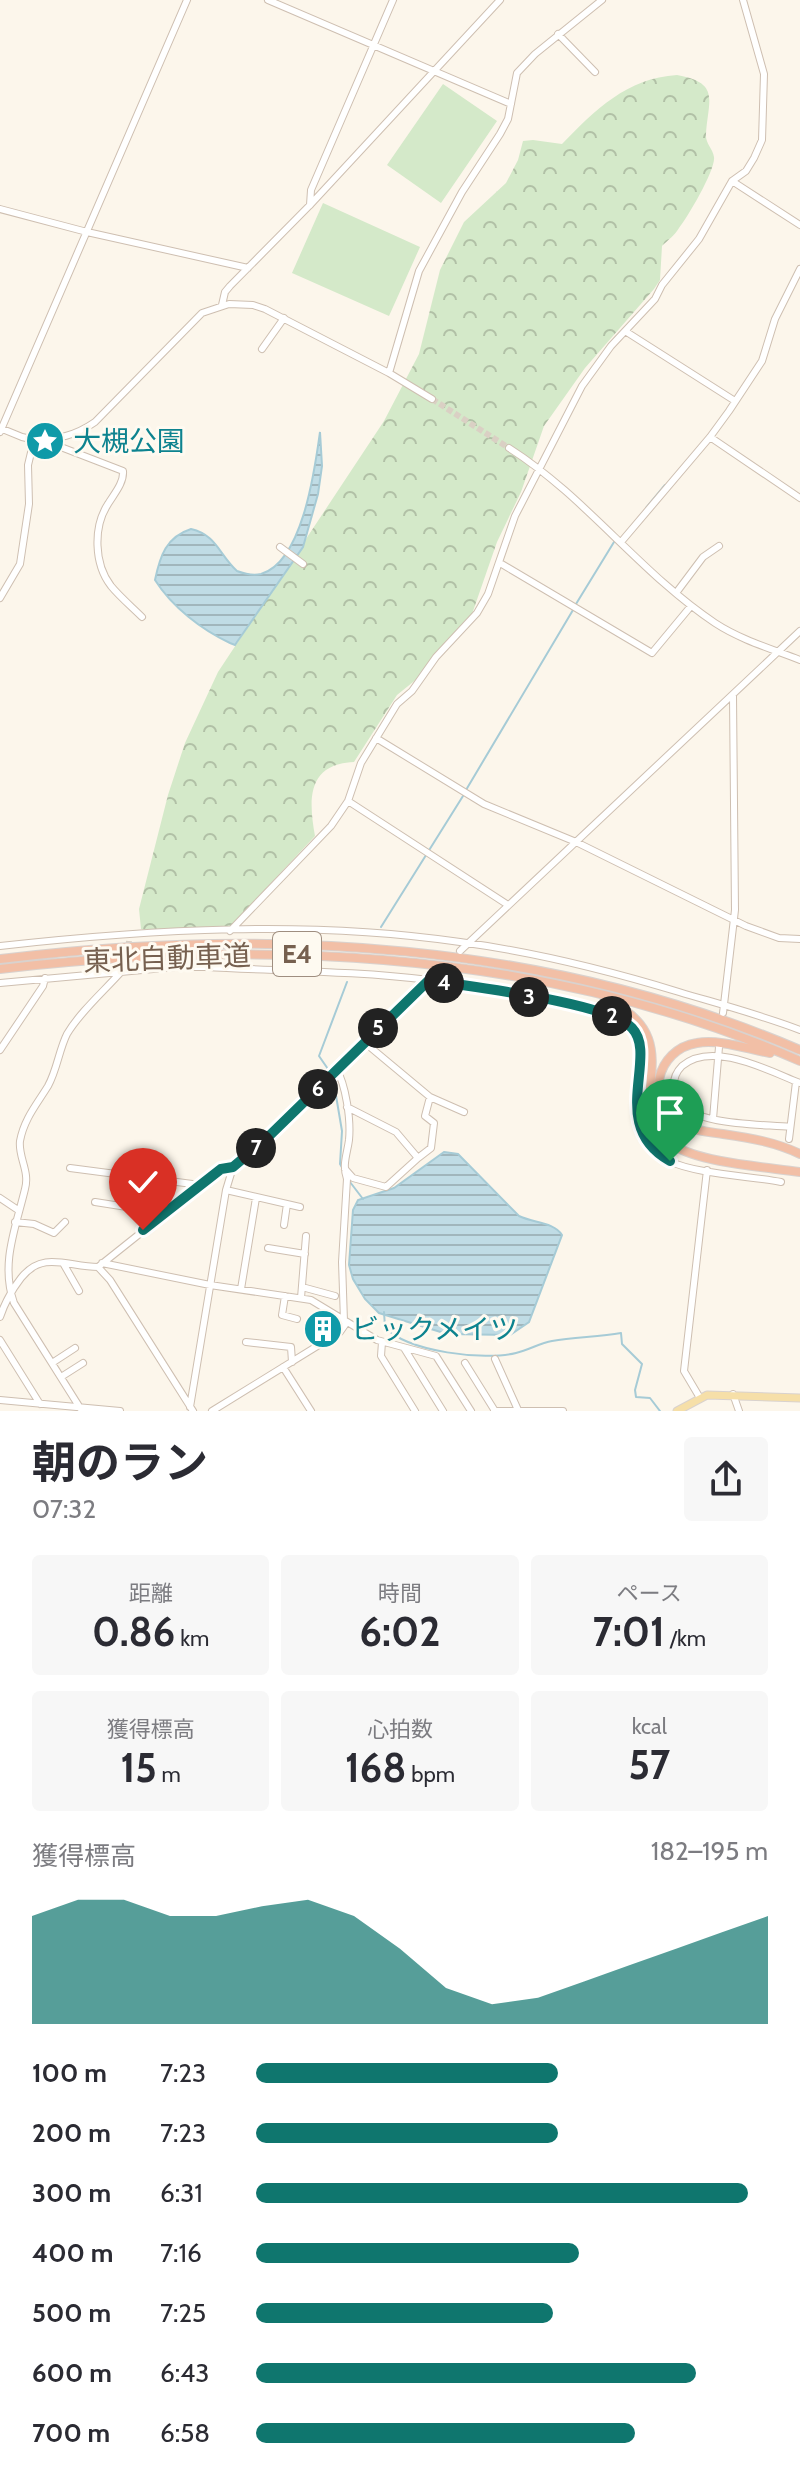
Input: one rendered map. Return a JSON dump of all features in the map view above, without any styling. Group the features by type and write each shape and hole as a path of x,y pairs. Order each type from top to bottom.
{"highway":[{"name":"東北自動車道","path":"0,959 135,947 230,944 324,945 423,953 534,970 619,989 736,1025 800,1050"},
{"name":"東北自動車道","path":"0,969 179,955 323,955 458,967 592,993 701,1024 800,1061"},
{"path":"592,993 626,1009 647,1030 651,1050 650,1114 663,1138 677,1148 699,1156 800,1172"},
{"path":"790,1056 697,1043 678,1049 664,1063 658,1077 658,1091 664,1108 684,1126 775,1143 800,1154"}],"main road":[{"path":"677,1411 700,1398 733,1394 800,1398"}],"street":[{"path":"142,617 111,586 98,553 99,522 123,480 123,471 53,444 1,430 187,0"},
{"path":"268,0 511,104"},
{"path":"310,205 311,190 393,0"},
{"path":"222,305 226,290 310,205 500,0"},
{"path":"389,373 419,271 462,192 491,152 508,119 514,81 520,68 602,0"},
{"path":"230,931 331,826 348,801 361,763 397,704 412,691 436,657 477,613 500,563 515,516 582,386 611,346 655,299 679,262 694,247 732,181 746,171 759,149 763,131 764,74 743,0"},
{"path":"558,34 595,72"},
{"path":"732,181 800,225"},
{"path":"0,209 248,268"},
{"path":"621,542 710,437 762,361 775,319 800,269"},
{"path":"34,440 62,438 80,432 95,422 202,313 222,305 253,305 284,318 432,399"},
{"path":"262,349 284,318"},
{"path":"625,331 735,401"},
{"path":"710,437 800,498"},
{"path":"0,598 20,564 29,504 28,465 34,440"},
{"path":"509,448 540,469 691,606 729,631 800,660"},
{"path":"676,593 703,557 719,546"},
{"path":"280,547 303,564"},
{"path":"500,563 652,653 691,606"},
{"path":"460,951 800,631"},
{"path":"724,1009 734,920 733,696"},
{"path":"376,738 467,795 576,842 734,920 779,938 800,939"},
{"path":"348,801 508,905"},
{"path":"0,946 230,931 304,929 377,933 469,943 575,963 800,1030"},
{"path":"0,983 124,970 205,967 429,980 594,1009 623,1020 638,1036 642,1080 638,1113 649,1143 670,1161 781,1182"},
{"path":"81,1410 14,1303 10,1292 8,1255 27,1177 20,1140 30,1111 49,1084 70,1030 124,970"},
{"path":"192,1409 226,1190 233,1167 305,1103 336,1068 436,974"},
{"path":"0,1050 43,986 45,978"},
{"path":"364,1042 430,1097 464,1112"},
{"path":"713,1119 719,1047"},
{"path":"789,1139 798,1083 718,1056 707,1056 687,1063 678,1071 673,1093 680,1106 692,1114 790,1127"},
{"path":"212,1411 340,1332 345,1321 342,1262 347,1179 343,1166 349,1136 343,1080 336,1068"},
{"path":"661,1082 673,1083"},
{"path":"343,1166 353,1178 386,1187 431,1148 434,1123 425,1116 430,1097"},
{"path":"347,1107 396,1132 418,1158"},
{"path":"100,1265 221,1169 233,1167"},
{"path":"70,1168 200,1185"},
{"path":"700,1398 684,1371 707,1170"},
{"path":"226,1190 300,1207"},
{"path":"0,1198 18,1210"},
{"path":"241,1289 256,1198"},
{"path":"95,1202 165,1213"},
{"path":"284,1225 287,1204"},
{"path":"15,1222 34,1224 54,1233 65,1222"},
{"path":"301,1298 306,1236"},
{"path":"268,1248 305,1254"},
{"path":"0,1317 10,1292 33,1265 43,1262 100,1265 301,1298 313,1301 382,1342 436,1356 471,1411"},
{"path":"63,1263 79,1291"},
{"path":"100,1265 192,1409"},
{"path":"302,1287 335,1296"},
{"path":"285,1296 282,1315 297,1319"},
{"path":"0,1340 40,1404"},
{"path":"246,1342 291,1347 292,1362"},
{"path":"382,1342 381,1356 415,1411"},
{"path":"52,1363 75,1348"},
{"path":"404,1348 443,1411"},
{"path":"495,1359 518,1410"},
{"path":"61,1377 83,1363"},
{"path":"465,1363 495,1411 563,1411"},
{"path":"283,1367 308,1410"},
{"path":"733,1394 739,1411"},
{"path":"0,1400 81,1410 120,1411"},
{"path":"9,1411 11,1401"}],"green space":[{"path":"677,75 700,83 709,95 706,137 714,157 711,172 676,233 662,246 660,280 585,368 544,426 521,492 497,542 472,614 418,678 397,695 354,762 339,764 320,776 312,796 315,836 231,926 163,931 141,929 139,909 168,795 185,743 218,672 384,421 419,354 440,270 464,222 506,183 518,160 523,141 562,144 600,108 627,89 659,77"},
{"path":"443,84 497,121 441,203 387,165"},
{"path":"323,203 420,247 389,316 292,273"}],"water":[{"path":"320,432 322,466 318,494 303,547 235,645 230,643 188,617 162,590 155,580 162,555 170,542 191,529 207,536 237,571 258,575 275,566 297,533 310,490"},
{"path":"444,1152 458,1154 519,1216 549,1225 562,1235 529,1322 510,1335 447,1334 379,1313 365,1299 353,1279 349,1265 353,1210 358,1200 394,1188"}],"waterway":[{"path":"646,508 665,485"},
{"path":"576,604 614,542"},
{"path":"466,790 573,610"},
{"path":"381,927 463,796"},
{"path":"330,1072 319,1056 347,982"},
{"path":"333,1078 342,1131 340,1164 343,1169"},
{"path":"350,1182 363,1199"},
{"path":"384,1312 385,1327 396,1336 428,1348 467,1355 502,1355 552,1341 621,1333 622,1344 642,1364 636,1397 650,1398 660,1411"}],"tunnel":[{"path":"432,399 509,448"},
{"path":"127,965 129,941"}],"place":[{"name":"大槻公園","path":"45,441"},
{"name":"ビックメイツ","path":"323,1329"}],"route":[{"path":"143,1230 221,1169 233,1167 266,1139 429,980 594,1009 623,1020 634,1029 639,1042 637,1100 641,1128 649,1143 670,1161"}]}
